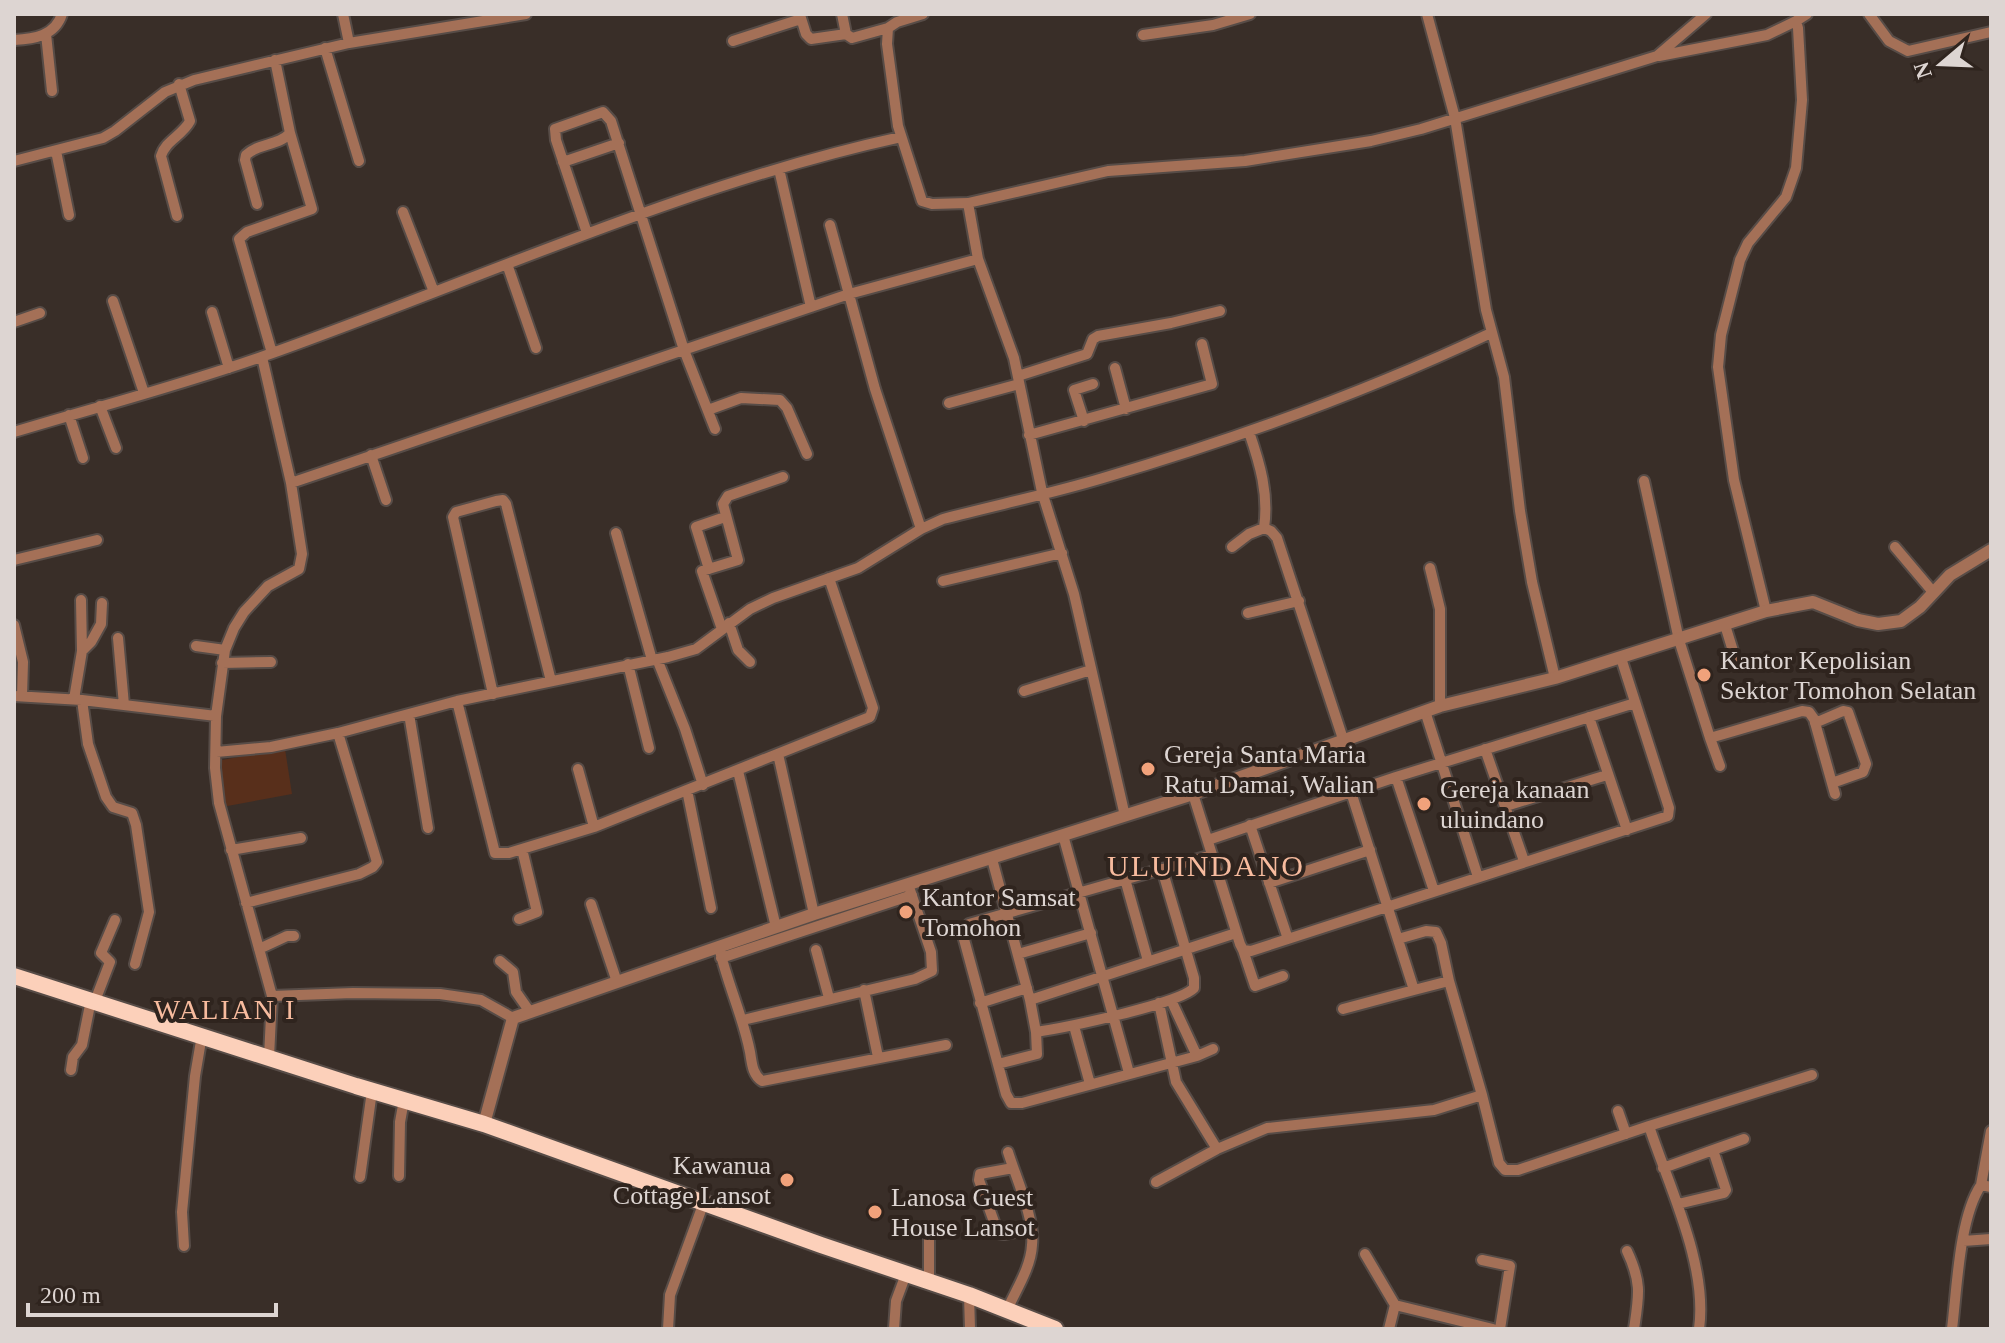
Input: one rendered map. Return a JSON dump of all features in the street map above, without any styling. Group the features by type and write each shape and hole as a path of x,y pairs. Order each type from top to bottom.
{"highway":[{"path":"14,976 484,1124 969,1295 1055,1329"}],"street":[{"path":"14,40 46,34 60,22 62,14"},
{"path":"343,14 349,43"},
{"path":"14,161 103,138 179,84 349,43 526,14"},
{"path":"842,14 846,34"},
{"path":"733,41 800,16 811,39 846,34 856,38 888,28 910,16 923,14"},
{"path":"1143,35 1211,19 1250,14"},
{"path":"1427,14 1455,118 1491,333 1504,377 1532,582 1555,678"},
{"path":"1657,56 1706,14"},
{"path":"888,28 887,44 901,137 922,201 932,204 968,203 1108,171 1245,161 1371,141 1421,129 1657,56 1767,35 1807,14"},
{"path":"1869,14 1889,41 1908,51 1991,32"},
{"path":"1766,611 1734,480 1718,367 1721,335 1740,260 1748,243 1786,197 1796,168 1801,131 1802,73 1796,21"},
{"path":"46,34 52,91"},
{"path":"325,48 359,161"},
{"path":"269,1057 272,996 217,794 216,716 225,650 239,620 275,581 299,569 302,554 267,355 239,239 247,232 312,209 290,133 275,60"},
{"path":"177,216 161,156 163,149 190,121 179,84"},
{"path":"587,233 554,133 557,126 603,112 609,116 619,143 684,350 715,429"},
{"path":"257,204 246,155 253,149 286,138 290,133"},
{"path":"14,432 267,355 642,213 844,149 901,137"},
{"path":"563,162 619,143"},
{"path":"56,151 69,215"},
{"path":"779,169 811,307"},
{"path":"968,203 978,259 1004,326 1019,380 1042,492 1062,553 1125,816"},
{"path":"403,212 434,292"},
{"path":"830,225 875,389 921,529"},
{"path":"291,483 849,294 978,259"},
{"path":"507,264 536,348"},
{"path":"113,301 144,393"},
{"path":"949,403 1087,354 1093,339 1098,336 1220,311"},
{"path":"212,312 229,368"},
{"path":"14,322 40,313"},
{"path":"216,752 271,747 338,733 457,701 696,649 725,626 773,598 873,560 921,529 943,519 1100,479 1249,432 1309,411 1491,333"},
{"path":"1029,435 1212,384 1202,344"},
{"path":"1115,368 1126,409"},
{"path":"1084,421 1074,390 1093,384"},
{"path":"708,410 741,398 780,400 787,408 807,454"},
{"path":"100,406 116,448"},
{"path":"69,415 83,458"},
{"path":"1249,432 1262,467 1266,499 1264,528"},
{"path":"371,455 386,500"},
{"path":"750,662 738,650 725,626 702,571 738,560 725,517 723,504 728,496 783,477"},
{"path":"1644,481 1679,640 1720,766"},
{"path":"493,694 453,517 456,512 496,501 503,500 506,504 551,681"},
{"path":"709,569 696,527 725,517"},
{"path":"1232,547 1249,534 1264,528 1277,538 1344,742"},
{"path":"616,533 655,660 685,729 703,785"},
{"path":"14,560 97,540"},
{"path":"1895,547 1933,592"},
{"path":"272,996 440,994 481,1000 513,1018 910,890 992,859 1344,742 1440,706 1555,678 1766,611 1813,602 1858,620 1893,623 1907,617 1955,571 1991,550"},
{"path":"943,581 1062,553"},
{"path":"1430,568 1440,609 1440,706"},
{"path":"457,701 494,850 502,855 594,827 864,721 872,713 829,578"},
{"path":"81,600 82,651 78,700 88,744 106,797 113,807 132,813 149,912 135,964"},
{"path":"1248,613 1299,601"},
{"path":"82,651 101,624 102,603"},
{"path":"14,625 23,662 18,696 216,716"},
{"path":"1725,625 1737,664"},
{"path":"118,638 124,705"},
{"path":"196,646 225,650"},
{"path":"1243,950 1251,951 1665,817 1670,811 1621,658"},
{"path":"222,663 271,662"},
{"path":"628,664 649,748"},
{"path":"1024,691 1091,670"},
{"path":"1208,840 1396,777 1635,703"},
{"path":"1425,711 1478,877"},
{"path":"1710,738 1802,711 1809,712 1834,789 1863,772 1866,764 1847,711 1815,723"},
{"path":"409,714 428,828"},
{"path":"1589,717 1627,830"},
{"path":"246,903 359,874 377,862 338,733"},
{"path":"1485,749 1524,861"},
{"path":"778,754 814,914"},
{"path":"578,769 594,827"},
{"path":"738,771 776,927"},
{"path":"1506,806 1607,775"},
{"path":"1396,777 1434,891"},
{"path":"687,790 711,908"},
{"path":"1351,792 1414,990"},
{"path":"1193,794 1255,986 1283,976"},
{"path":"1250,825 1288,939"},
{"path":"1063,835 1129,1073"},
{"path":"231,850 301,838"},
{"path":"519,919 537,912 522,849"},
{"path":"1269,883 1370,850"},
{"path":"1212,855 969,924 962,929 998,1064 1009,1100 1015,1105 1173,1064 1213,1049"},
{"path":"992,859 1028,994 1037,1054 998,1064"},
{"path":"1036,1032 1074,1026 1171,1000 1187,995 1194,988 1194,978 1163,869"},
{"path":"1125,879 1148,961"},
{"path":"720,952 814,914 910,890"},
{"path":"743,1020 915,979 932,971 931,952 910,890"},
{"path":"591,904 617,982"},
{"path":"71,1070 73,1057 82,1045 93,1000 110,962 101,953 115,920"},
{"path":"1398,939 1426,931 1436,932 1496,1156 1505,1170 1518,1170 1812,1075"},
{"path":"1018,954 1091,933"},
{"path":"980,1003 1102,974 1236,933"},
{"path":"259,949 287,936 294,936"},
{"path":"816,950 829,998"},
{"path":"720,952 743,1020 754,1072 762,1081 946,1045"},
{"path":"500,961 513,972 516,992 530,1012"},
{"path":"1343,1009 1449,981"},
{"path":"864,990 878,1057"},
{"path":"1171,1000 1197,1056"},
{"path":"1159,1003 1180,1089 1217,1149"},
{"path":"484,1124 513,1018"},
{"path":"1074,1026 1090,1084"},
{"path":"184,1246 182,1212 202,1035"},
{"path":"360,1177 372,1091"},
{"path":"1156,1182 1217,1149 1267,1128 1434,1110 1482,1095"},
{"path":"399,1176 399,1135 404,1100"},
{"path":"1618,1111 1626,1134"},
{"path":"1649,1126 1678,1204 1701,1294 1699,1329"},
{"path":"1952,1329 1963,1241 1975,1194 1986,1186 1991,1131"},
{"path":"1663,1168 1744,1139"},
{"path":"1678,1204 1726,1191 1713,1150"},
{"path":"1007,1310 1031,1255 1031,1229 1008,1152"},
{"path":"1013,1168 980,1174 979,1180 998,1233 1031,1229"},
{"path":"668,1329 670,1295 704,1202"},
{"path":"929,1227 929,1282"},
{"path":"1963,1241 1991,1239"},
{"path":"1627,1251 1638,1276 1639,1297 1634,1329"},
{"path":"1365,1254 1395,1305 1389,1329"},
{"path":"1482,1260 1510,1266 1500,1329"},
{"path":"894,1329 896,1301 906,1274"},
{"path":"969,1295 970,1329"},
{"path":"1395,1305 1493,1329"}],"shaded area":[{"path":"285,749 292,794 222,807 216,761"}],"place":[{"name":"Kantor Kepolisian Sektor Tomohon Selatan","path":"1704,675"},
{"name":"Gereja Santa Maria Ratu Damai, Walian","path":"1148,769"},
{"name":"Gereja kanaan uluindano","path":"1424,804"},
{"name":"Kantor Samsat Tomohon","path":"906,912"},
{"name":"Kawanua Cottage Lansot","path":"787,1180"},
{"name":"Lanosa Guest House Lansot","path":"875,1212"}],"district":[{"name":"ULUINDANO","path":"1206,866"},
{"name":"WALIAN I","path":"225,1009"}]}
